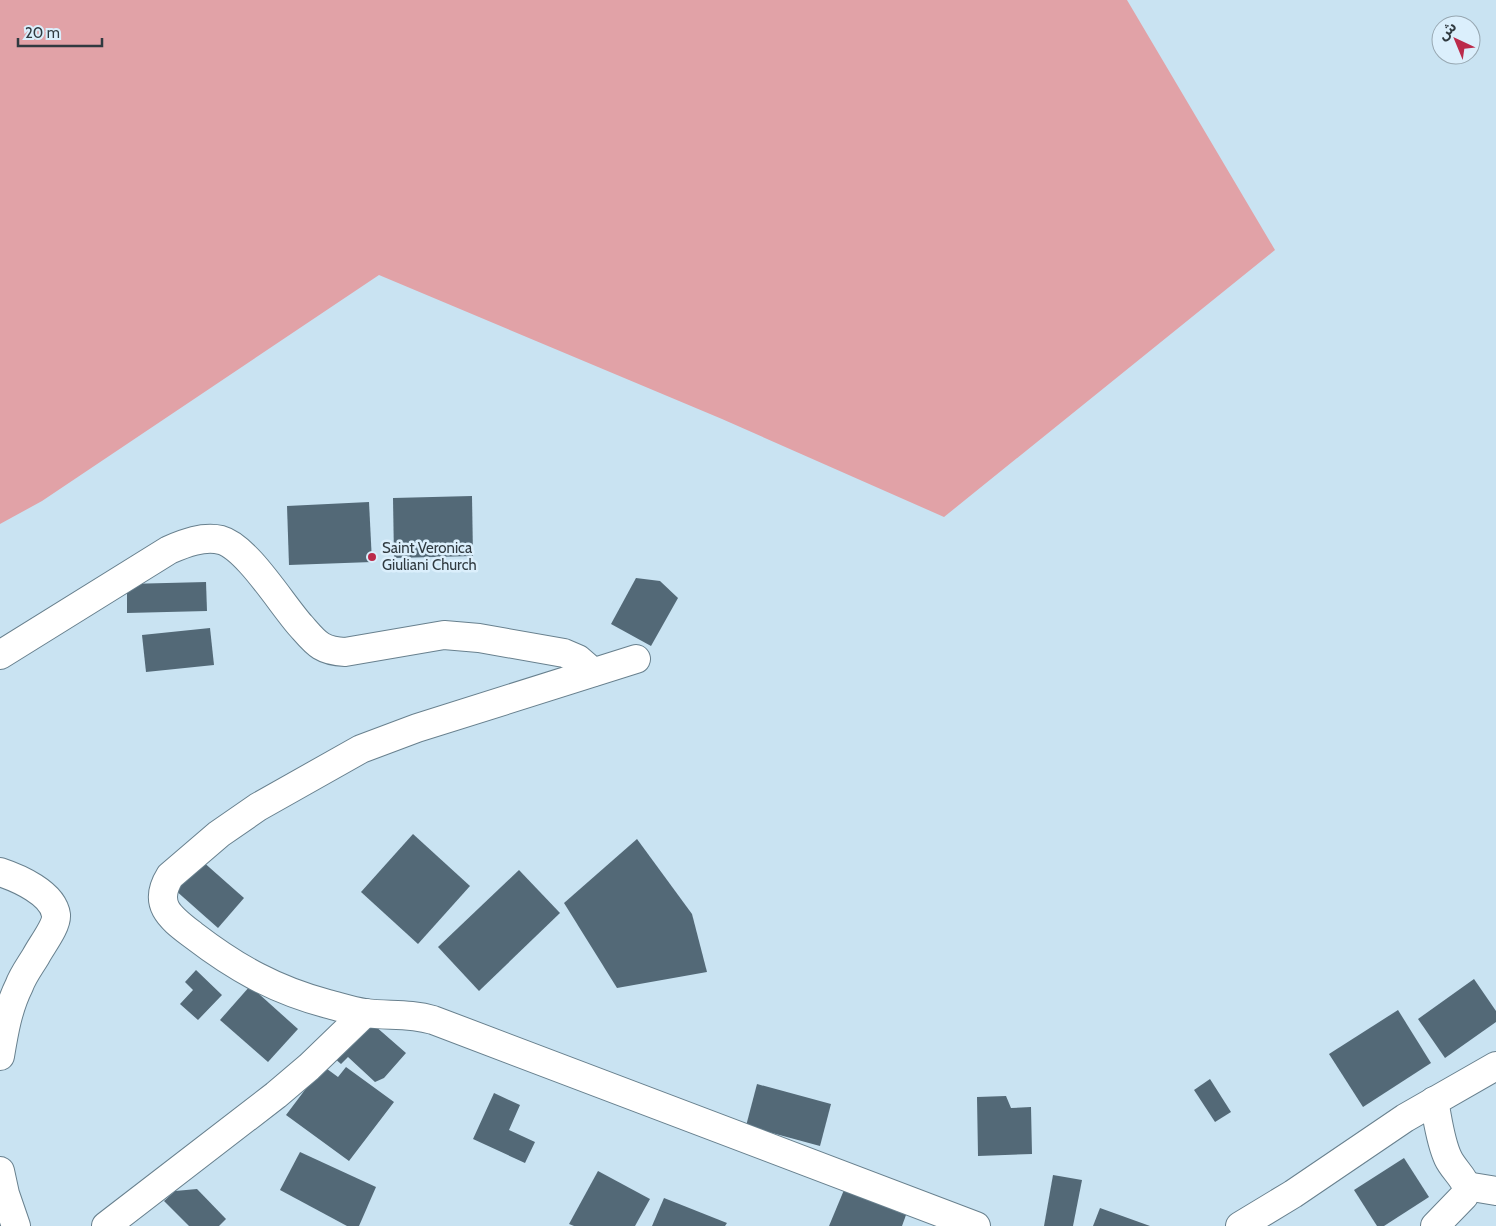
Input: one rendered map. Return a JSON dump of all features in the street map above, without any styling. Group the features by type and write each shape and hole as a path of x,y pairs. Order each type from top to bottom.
{"street":[{"path":"0,655 169,550 194,540 207,539 220,540 242,552 254,565 287,610 323,648 345,652 444,635 462,635 564,653 578,659 593,672"},
{"path":"636,659 416,728 361,749 258,807 213,839 170,876 164,885 162,902 178,924 211,949 262,981 287,992 365,1013 405,1014 433,1020 976,1226"},
{"path":"0,872 16,878 38,891 52,906 56,913 56,919 18,986 7,1020 0,1056"},
{"path":"106,1226 289,1084 365,1013"},
{"path":"1240,1226 1293,1194 1405,1118 1496,1066"},
{"path":"1434,1101 1446,1152 1467,1191 1435,1226"},
{"path":"0,1171 5,1194 16,1226"},
{"path":"1466,1186 1496,1191"}],"shaded area":[{"path":"0,0 1127,0 1275,250 944,517 722,419 379,275 42,501 0,524"}],"building":[{"path":"472,496 473,556 394,558 393,498"},
{"path":"369,502 372,562 289,565 287,506"},
{"path":"636,578 660,581 678,598 651,646 611,624"},
{"path":"206,582 207,611 127,613 127,584"},
{"path":"210,628 214,665 146,672 142,635"},
{"path":"413,834 470,886 418,944 361,892"},
{"path":"637,839 692,914 707,972 617,988 564,903"},
{"path":"201,860 244,898 218,928 174,889"},
{"path":"519,870 560,913 479,991 438,947"},
{"path":"196,970 222,995 198,1020 180,1004 193,990 185,982"},
{"path":"1474,979 1496,1011 1496,1022 1445,1058 1418,1019"},
{"path":"250,986 298,1029 268,1062 220,1020"},
{"path":"351,1005 406,1053 384,1078 375,1082 348,1057 341,1064 317,1043"},
{"path":"1398,1010 1431,1063 1363,1107 1329,1054"},
{"path":"323,1066 338,1077 346,1067 394,1102 349,1161 286,1115"},
{"path":"1210,1079 1231,1112 1215,1122 1194,1090"},
{"path":"757,1084 831,1104 820,1146 746,1126"},
{"path":"494,1093 520,1105 509,1130 535,1142 525,1163 473,1139"},
{"path":"1006,1096 1011,1108 1031,1107 1032,1154 978,1156 977,1097"},
{"path":"300,1152 376,1187 359,1226 347,1226 280,1190"},
{"path":"1404,1158 1429,1197 1384,1226 1377,1226 1354,1190"},
{"path":"598,1171 650,1199 635,1226 574,1226 569,1224"},
{"path":"1053,1175 1082,1180 1073,1226 1044,1226"},
{"path":"197,1189 226,1219 219,1226 189,1226 164,1201 175,1191"},
{"path":"844,1190 906,1215 902,1226 829,1226"},
{"path":"664,1198 727,1223 725,1226 652,1226"},
{"path":"1100,1208 1150,1226 1093,1226"}],"place":[{"name":"Saint Veronica Giuliani Church","path":"372,557"}]}
